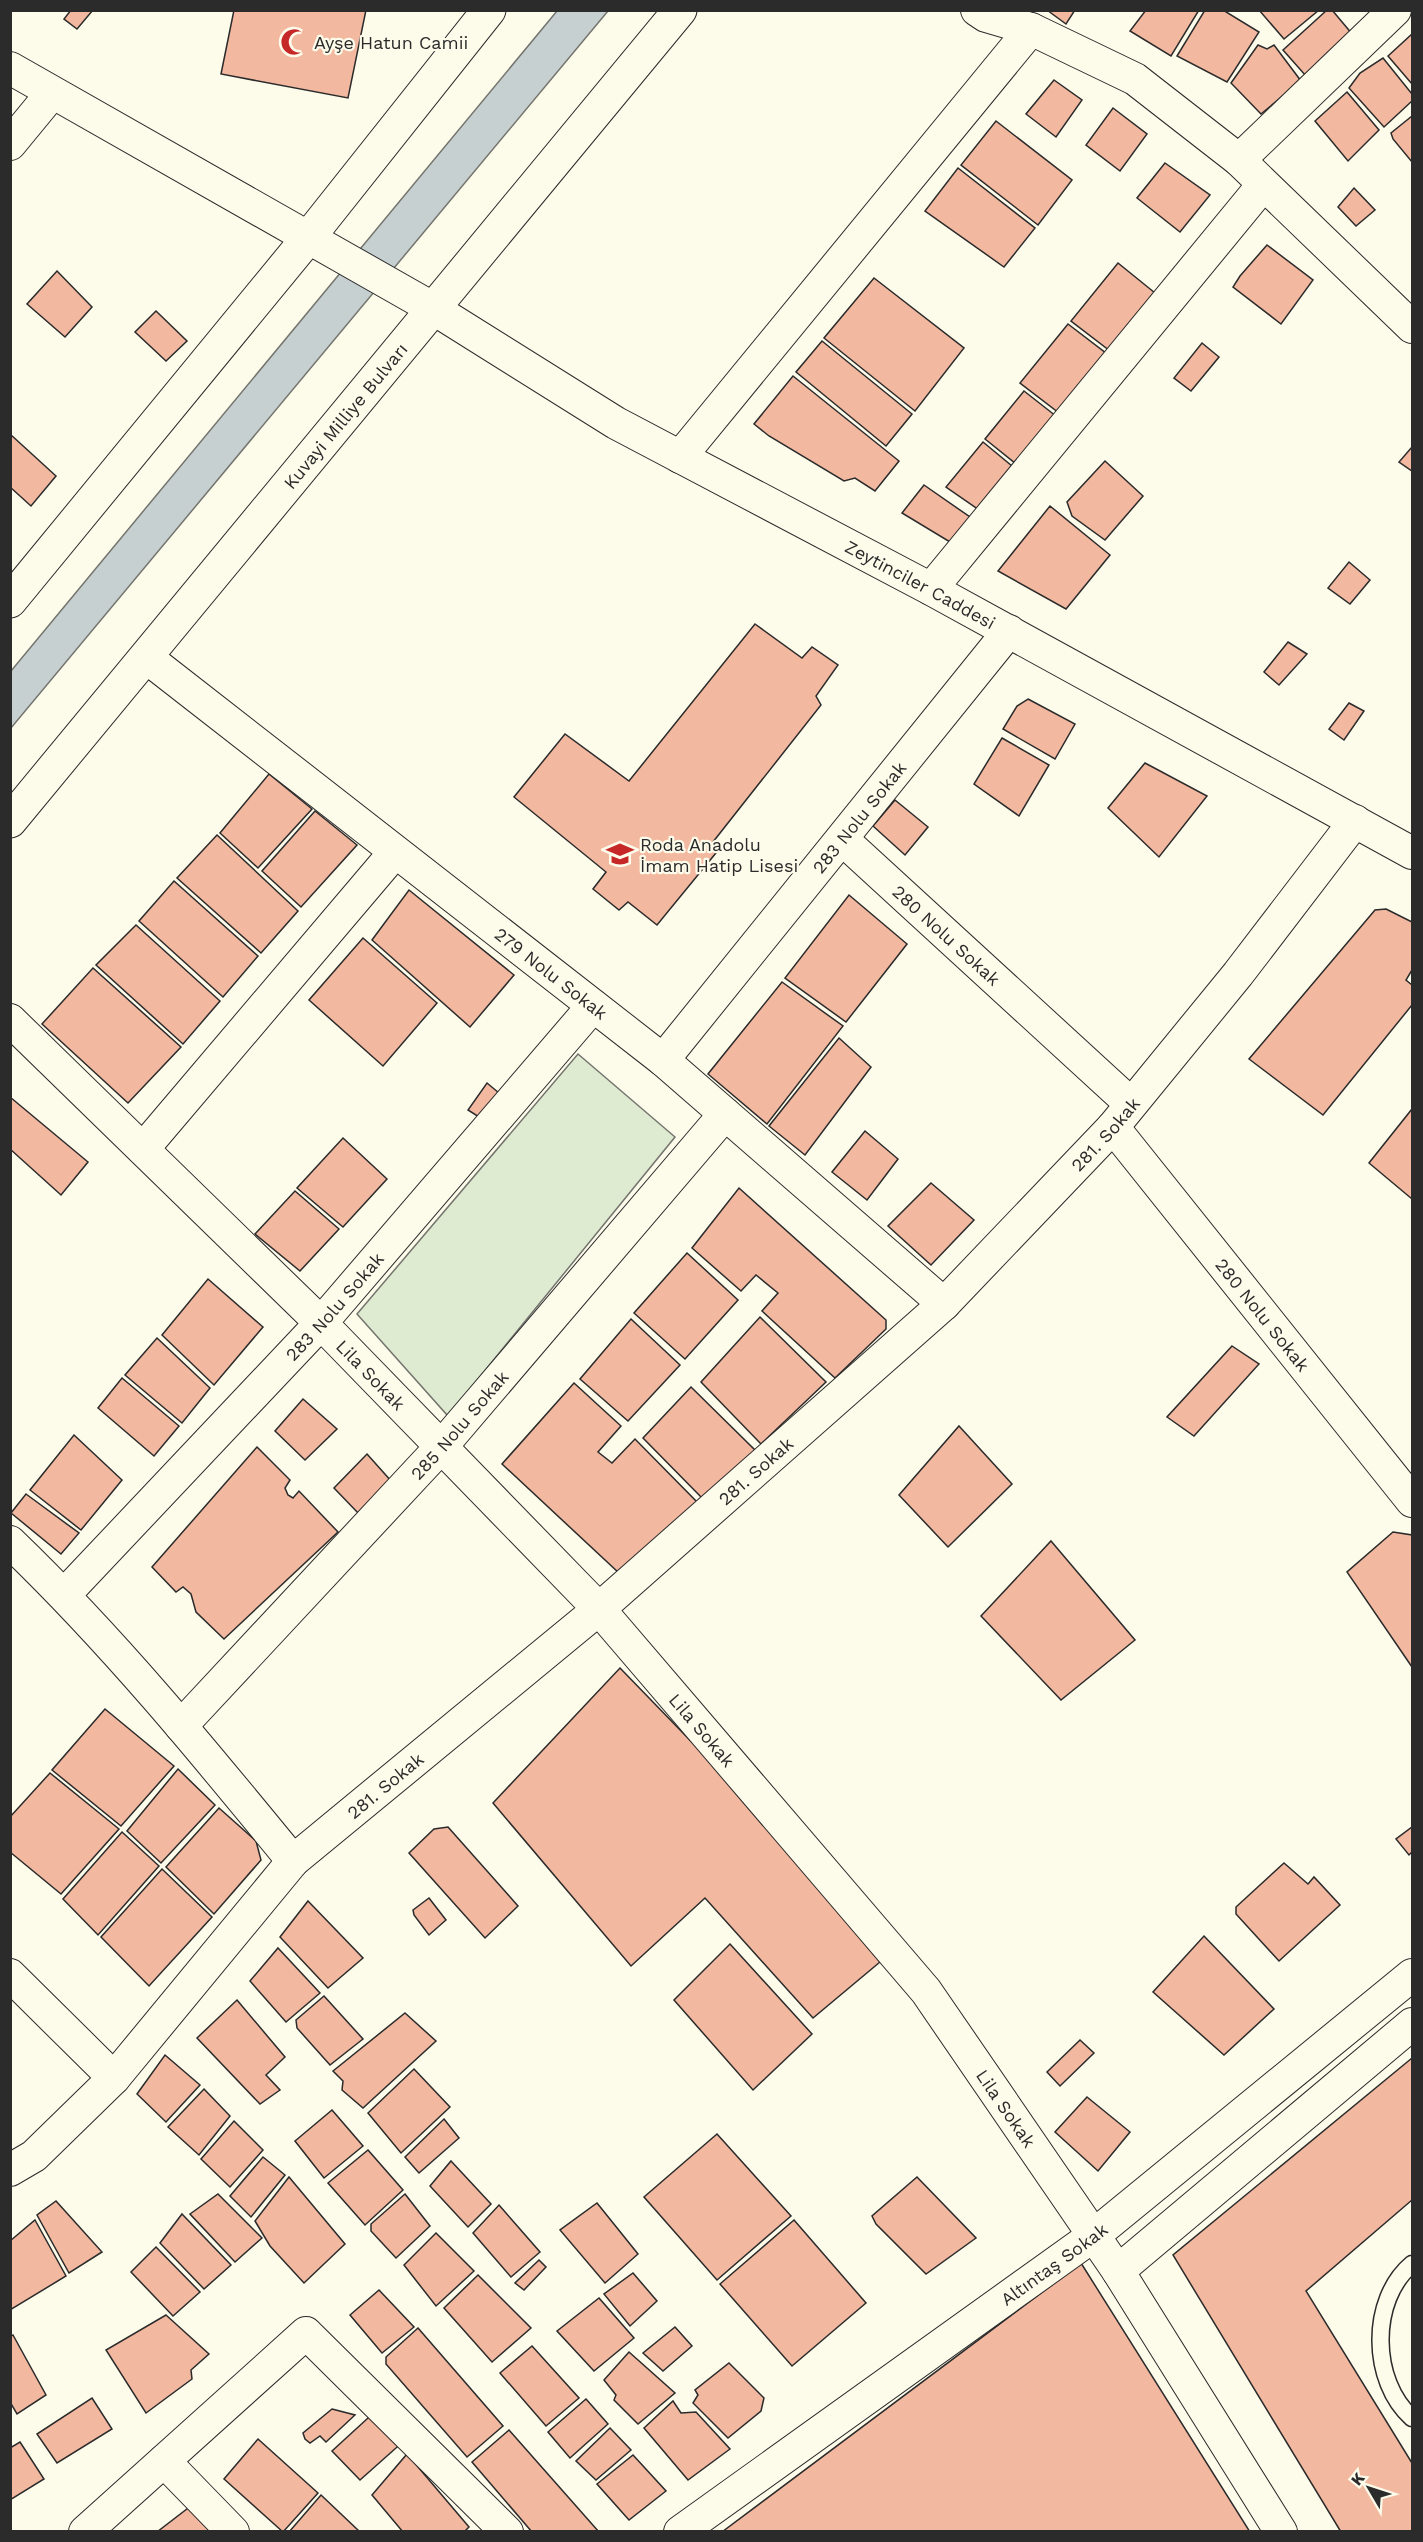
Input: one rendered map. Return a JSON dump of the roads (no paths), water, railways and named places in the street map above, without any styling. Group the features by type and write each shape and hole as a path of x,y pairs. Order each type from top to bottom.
{"main road":[{"path":"10,601 308,238 489,10"},
{"name":"Kuvayi Milliye Bulvarı","path":"10,821 680,10"}],"street":[{"path":"1239,160 1391,11"},
{"path":"985,12 1031,29 1135,79 1239,160 1413,327"},
{"path":"680,456 1031,29"},
{"name":"Zeytinciler Caddesi","path":"10,68 385,280 616,423 932,589 1413,852"},
{"path":"10,144 52,93"},
{"path":"932,589 1263,185"},
{"name":"283 Nolu Sokak","path":"663,1060 1009,631"},
{"name":"279 Nolu Sokak","path":"146,657 663,1060 944,1304"},
{"name":"281. Sokak","path":"10,2170 34,2156 114,2078 293,1861 599,1609 944,1304 1122,1115 1238,974 1355,821"},
{"name":"280 Nolu Sokak","path":"842,839 1122,1115 1412,1499"},
{"path":"143,1149 395,852"},
{"name":"283 Nolu Sokak","path":"65,1594 321,1323 593,1006"},
{"name":"Lila Sokak","path":"10,1020 321,1323 599,1609 926,1991 1118,2271 1281,2532"},
{"name":"285 Nolu Sokak","path":"181,1726 441,1447 725,1114"},
{"path":"10,1542 65,1594 181,1726 293,1861"},
{"path":"10,1975 114,2078"},
{"name":"Altıntaş Sokak","path":"680,2532 1094,2236 1413,1975"},
{"path":"1118,2271 1413,2024"},
{"path":"85,2532 306,2333 507,2532"},
{"path":"164,2461 233,2532"}],"lane":[{"path":"1413,2264 1404,2271 1391,2293 1383,2316 1381,2342 1384,2368 1394,2393 1413,2418"}],"place":[{"name":"Ayşe Hatun Camii","path":"294,42"},
{"name":"Roda Anadolu İmam Hatip Lisesi","path":"620,854"}]}
